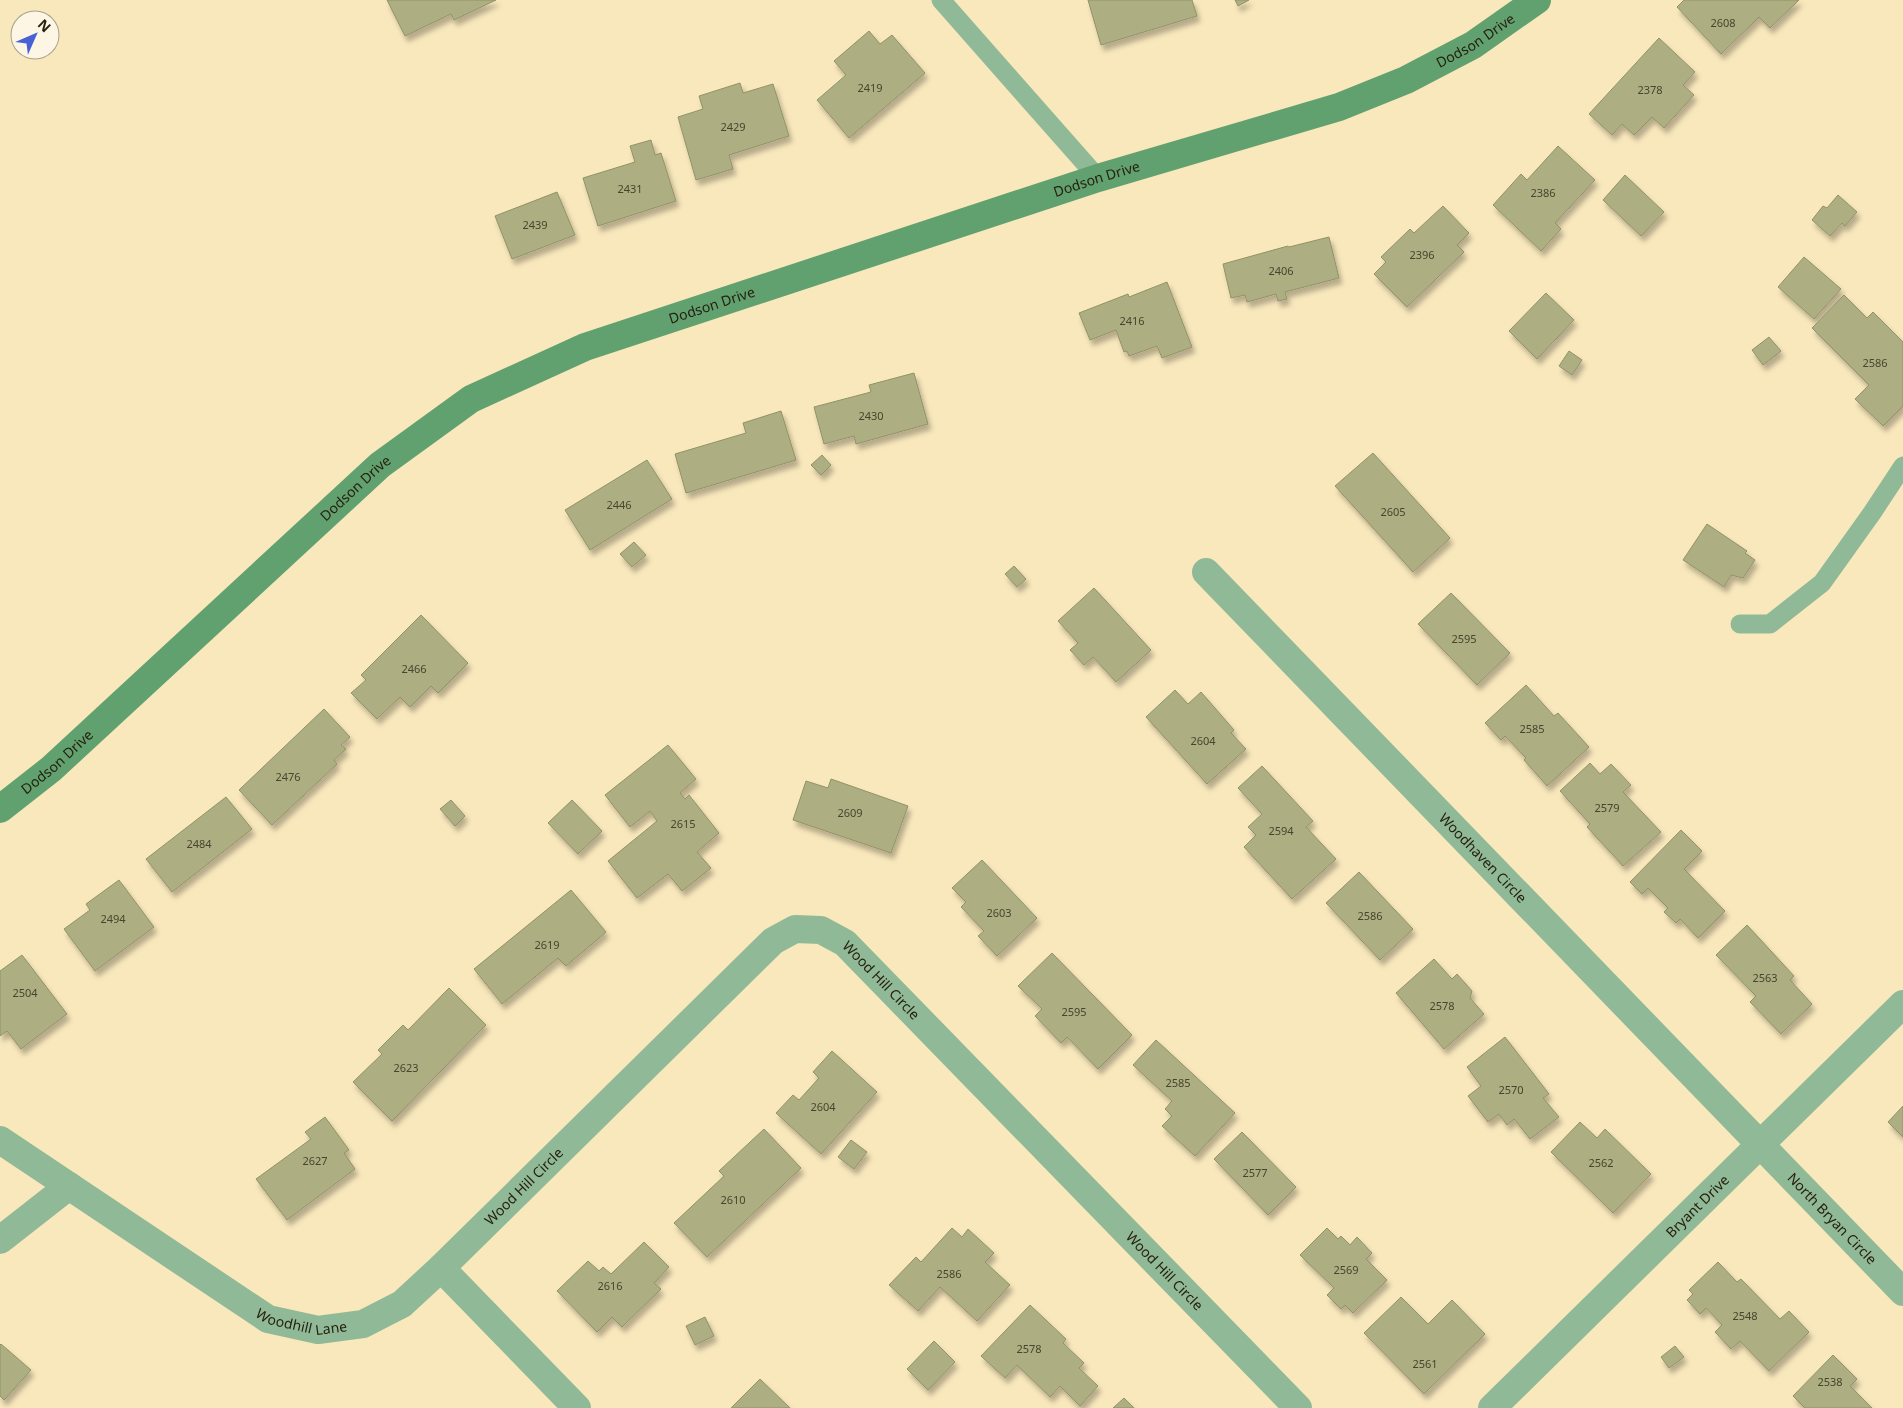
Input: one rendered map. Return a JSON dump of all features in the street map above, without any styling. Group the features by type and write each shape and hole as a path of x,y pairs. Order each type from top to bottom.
{"street":[{"name":"Dodson Drive","path":"0,809 51,769 380,465 471,399 585,347 1098,178 1339,106 1406,80 1474,45 1537,0"},
{"name":"Woodhaven Circle","path":"1206,572 1760,1144"},
{"name":"Wood Hill Circle","path":"441,1268 773,941 796,929 821,930 845,943 1298,1408"},
{"name":"Bryant Drive","path":"1492,1408 1903,1004"},
{"name":"Woodhill Lane","path":"0,1140 268,1319 318,1330 363,1324 402,1304 441,1268"},
{"name":"North Bryan Circle","path":"1760,1144 1903,1292"},
{"path":"0,1240 69,1186"},
{"path":"441,1268 577,1408"}],"lane":[{"path":"941,0 1098,178"},
{"path":"1740,624 1770,624 1822,583 1903,466"}],"building":[{"path":"387,0 496,0 454,20 451,14 405,36"},
{"path":"1088,0 1192,0 1197,16 1101,45"},
{"path":"1235,0 1249,0 1238,6"},
{"path":"1684,0 1799,0 1770,28 1759,17 1721,54 1677,7"},
{"path":"869,31 880,44 892,35 925,73 849,138 817,100 846,75 834,61"},
{"path":"1659,38 1695,72 1683,85 1694,95 1664,128 1652,117 1634,135 1622,124 1612,135 1589,114"},
{"path":"740,83 743,93 773,84 789,136 729,155 733,169 696,180 678,117 703,109 699,96"},
{"path":"651,140 655,155 661,153 676,201 598,226 583,178 635,162 630,146"},
{"path":"1558,146 1595,180 1555,223 1561,229 1541,251 1493,205 1521,174 1527,180"},
{"path":"1625,175 1664,212 1641,236 1603,200"},
{"path":"557,192 575,235 512,259 495,216"},
{"path":"1838,195 1857,212 1845,226 1842,223 1830,236 1812,220 1823,206 1827,208"},
{"path":"1443,206 1469,233 1457,245 1464,252 1407,307 1374,274 1386,262 1381,257 1410,229 1414,233"},
{"path":"1329,237 1339,278 1285,292 1287,299 1278,301 1276,294 1247,302 1245,295 1231,298 1223,264"},
{"path":"1804,257 1841,289 1814,319 1778,287"},
{"path":"1167,282 1192,347 1162,358 1157,346 1129,356 1127,351 1124,352 1116,330 1090,340 1079,313 1128,294 1129,297"},
{"path":"1546,293 1574,320 1537,359 1509,331"},
{"path":"1844,295 1867,318 1873,312 1903,342 1903,406 1883,426 1855,399 1869,385 1812,328"},
{"path":"1769,337 1781,351 1763,365 1752,350"},
{"path":"1569,351 1582,360 1572,375 1559,366"},
{"path":"914,373 928,424 856,444 854,436 824,444 814,407 871,392 869,385"},
{"path":"781,411 796,460 686,493 675,454 746,433 743,423"},
{"path":"1373,453 1450,538 1413,572 1335,486"},
{"path":"822,455 831,465 821,475 811,465"},
{"path":"647,460 672,499 590,550 565,510"},
{"path":"1707,524 1747,551 1745,553 1755,560 1743,578 1731,575 1724,587 1683,560"},
{"path":"634,542 646,555 632,567 620,554"},
{"path":"1014,566 1026,579 1017,587 1005,574"},
{"path":"1094,588 1151,650 1116,682 1093,657 1084,665 1070,650 1078,643 1058,621"},
{"path":"1451,593 1510,653 1477,685 1418,624"},
{"path":"421,615 468,663 438,693 431,686 410,707 400,697 377,719 351,693 366,680 361,675"},
{"path":"1526,685 1554,716 1558,713 1589,747 1547,786 1524,760 1526,758 1505,736 1501,740 1485,723"},
{"path":"1175,690 1188,704 1201,692 1234,730 1231,733 1246,749 1207,784 1146,717"},
{"path":"324,709 350,737 341,745 346,749 334,760 337,764 272,825 239,790"},
{"path":"668,745 696,779 680,793 685,799 689,795 719,833 697,852 711,868 682,891 668,874 637,898 608,861 657,821 650,811 630,827 605,795"},
{"path":"1590,763 1600,774 1611,764 1631,785 1623,792 1661,832 1623,866 1587,827 1590,824 1560,791"},
{"path":"1262,766 1313,821 1306,827 1336,859 1292,899 1244,847 1256,835 1248,827 1262,814 1238,788"},
{"path":"831,779 908,806 891,853 793,820 806,781 828,788"},
{"path":"226,797 252,829 172,892 146,859"},
{"path":"451,800 465,816 455,826 440,809"},
{"path":"572,800 602,831 578,854 548,823"},
{"path":"1681,830 1702,851 1684,869 1725,911 1698,938 1680,919 1676,923 1664,912 1668,908 1648,888 1642,894 1630,882"},
{"path":"982,860 1037,918 997,956 978,936 984,931 961,907 966,902 952,888"},
{"path":"1359,872 1413,929 1380,960 1326,903"},
{"path":"119,880 154,927 95,971 64,929 90,910 86,904"},
{"path":"571,890 606,932 566,966 558,958 502,1004 474,969"},
{"path":"1747,925 1794,976 1790,980 1812,1004 1781,1034 1750,1002 1756,996 1716,955"},
{"path":"1052,953 1132,1035 1098,1069 1067,1037 1061,1043 1035,1016 1042,1009 1018,986"},
{"path":"22,955 67,1014 21,1049 7,1031 0,1036 0,971"},
{"path":"1434,959 1452,979 1457,974 1472,991 1470,998 1484,1014 1444,1049 1396,993"},
{"path":"449,988 486,1025 392,1121 353,1082 382,1054 378,1050 403,1025 408,1030"},
{"path":"1505,1037 1549,1094 1543,1098 1559,1117 1530,1139 1514,1119 1507,1125 1499,1114 1488,1122 1468,1096 1481,1086 1467,1067"},
{"path":"1156,1040 1235,1113 1195,1156 1162,1126 1172,1116 1165,1109 1172,1101 1133,1065"},
{"path":"832,1051 877,1092 821,1154 776,1113 793,1095 799,1100 819,1078 813,1072"},
{"path":"1903,1106 1903,1137 1888,1122"},
{"path":"325,1117 349,1150 344,1153 355,1169 287,1220 256,1179 311,1139 305,1132"},
{"path":"1580,1122 1597,1138 1605,1129 1651,1174 1613,1213 1551,1152"},
{"path":"764,1129 801,1168 707,1257 674,1223 724,1176 719,1171"},
{"path":"1242,1132 1296,1187 1268,1215 1214,1159"},
{"path":"851,1140 867,1152 854,1169 838,1157"},
{"path":"952,1228 962,1237 968,1229 994,1253 985,1262 1010,1285 977,1321 940,1287 918,1311 889,1285 916,1257 921,1262"},
{"path":"1327,1228 1338,1239 1341,1236 1350,1245 1357,1237 1372,1253 1366,1259 1387,1280 1353,1313 1345,1305 1341,1309 1327,1295 1334,1288 1300,1255"},
{"path":"644,1242 669,1267 654,1283 661,1289 622,1327 612,1317 597,1332 557,1291 588,1261 599,1271 603,1267 611,1274"},
{"path":"1718,1262 1737,1282 1741,1279 1780,1319 1789,1311 1809,1332 1769,1371 1740,1341 1731,1349 1715,1332 1722,1325 1706,1308 1700,1314 1687,1300 1693,1294 1689,1290"},
{"path":"1401,1297 1428,1324 1452,1300 1485,1334 1424,1394 1364,1333"},
{"path":"1030,1305 1066,1339 1063,1343 1084,1363 1079,1368 1098,1386 1080,1406 1060,1386 1050,1397 1017,1365 1005,1378 981,1356"},
{"path":"705,1317 714,1336 695,1345 686,1326"},
{"path":"934,1341 955,1362 928,1390 907,1369"},
{"path":"1,1344 31,1370 4,1400 0,1396"},
{"path":"1675,1346 1684,1357 1669,1368 1661,1357"},
{"path":"1833,1355 1857,1379 1850,1386 1872,1408 1805,1408 1793,1396"},
{"path":"760,1379 790,1408 731,1408"},
{"path":"1124,1398 1134,1408 1113,1408"}]}
